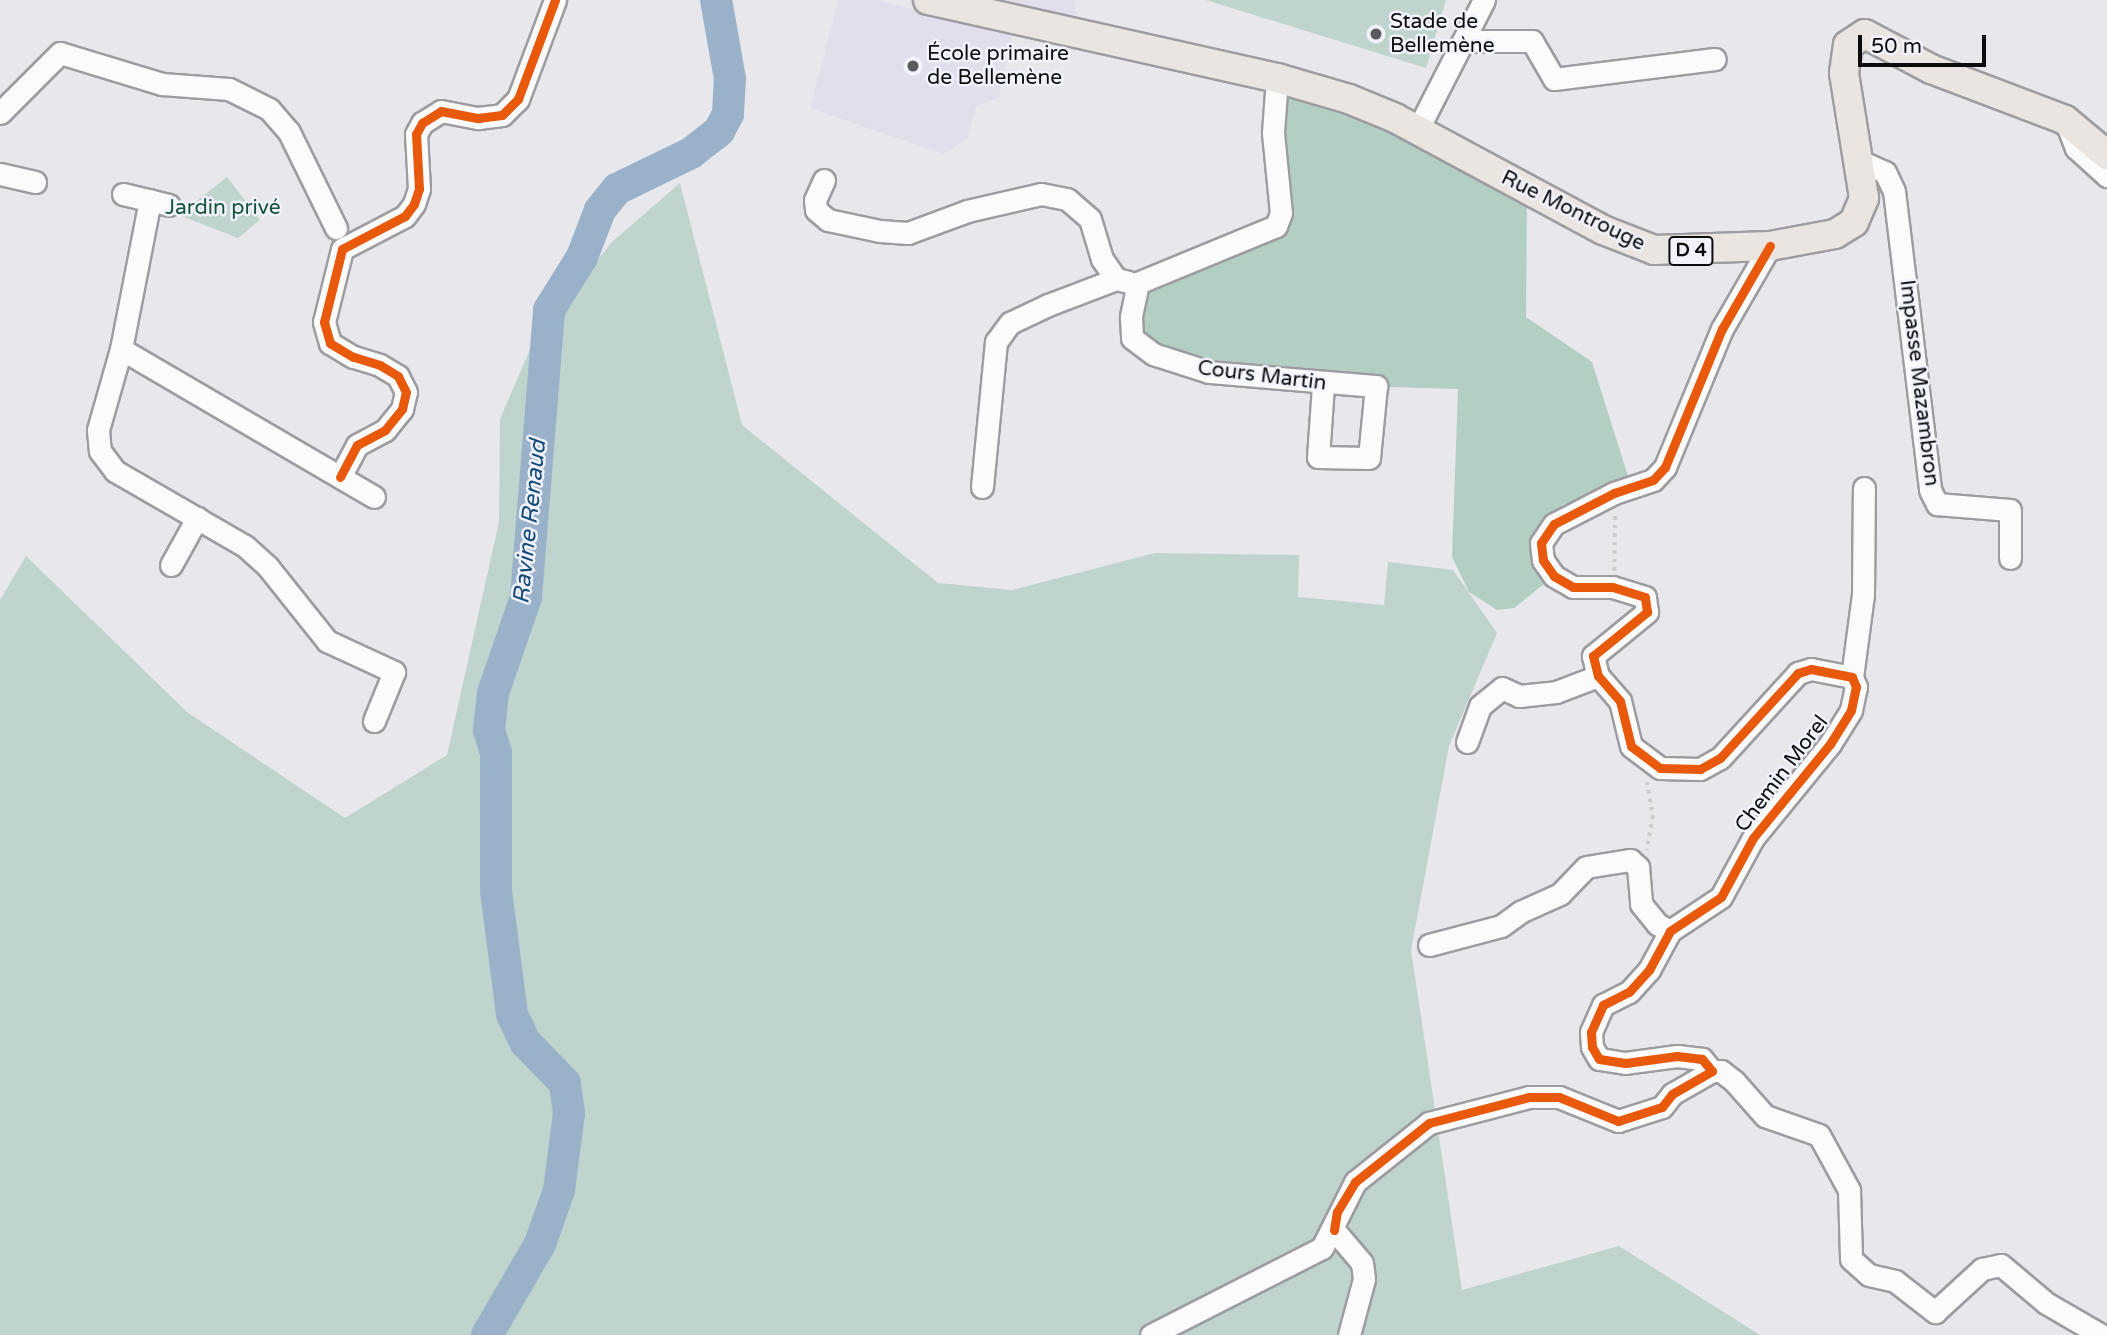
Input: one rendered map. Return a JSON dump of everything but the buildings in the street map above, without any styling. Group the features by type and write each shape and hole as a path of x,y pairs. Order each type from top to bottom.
{"main road":[{"name":"Rue Montrouge","path":"928,0 1015,23 1277,78 1349,99 1421,133 1633,245 1678,252 1770,246 1835,233 1853,222 1864,198 1844,73 1849,45 1865,34 1931,69 2065,120 2107,155"}],"street":[{"path":"340,477 357,445 385,430 402,409 406,391 398,376 380,365 353,357 330,343 324,322 342,249 405,215 414,204 419,189 415,142 422,122 441,111 478,118 502,115 518,99 555,0"},
{"path":"1421,133 1422,121 1484,0"},
{"path":"1463,41 1531,41 1554,79 1716,59"},
{"path":"0,113 60,54 162,84 229,89 269,109 289,132 336,228"},
{"path":"982,486 996,342 1010,323 1116,279 1138,284 1276,226 1281,214 1273,133 1277,78"},
{"path":"2065,120 2076,148 2107,177"},
{"name":"Impasse Mazambron","path":"1860,160 1885,172 1894,191 1930,490 1937,504 2010,510 2010,558"},
{"path":"824,180 816,200 817,210 828,220 907,243 967,211 1041,194 1068,199 1090,219 1102,259 1116,279"},
{"path":"123,194 159,202 98,430 100,451 116,471 244,545 268,567 327,641 394,672 374,721"},
{"path":"1770,246 1722,329 1665,467 1653,480 1553,524 1541,543 1543,560 1554,576 1573,587 1612,587 1645,597 1647,612 1593,656 1598,676 1620,701 1631,746 1644,759 1660,768 1700,769 1720,758 1798,673 1811,669 1852,677"},
{"name":"Cours Martin","path":"1138,284 1131,317 1132,338 1153,354 1209,372 1323,385 1376,387 1370,458 1318,457 1323,385"},
{"path":"121,349 374,497"},
{"name":"Chemin Morel","path":"1712,1071 1702,1059 1677,1056 1606,1061 1592,1047 1591,1032 1603,1005 1629,992 1643,977 1670,931 1721,897 1753,838 1830,744 1851,710 1856,687 1852,677 1863,595 1864,488"},
{"path":"171,565 197,518"},
{"path":"1467,742 1480,706 1502,688 1519,696 1556,692 1598,676"},
{"path":"1429,945 1501,926 1520,912 1560,894 1586,867 1630,860 1638,867 1641,904 1657,924 1670,931"},
{"path":"1151,1335 1297,1264 1322,1248 1334,1230 1337,1212 1355,1182 1429,1123 1530,1097 1559,1097 1618,1121 1662,1107 1672,1094 1712,1071 1728,1076 1765,1116 1819,1135 1849,1191 1851,1259 1869,1275 1895,1281 1935,1312 1982,1269 2001,1265 2046,1303 2101,1335"},
{"path":"1334,1230 1362,1263 1364,1279 1349,1335"}],"path":[{"path":"1612,587 1623,491"},
{"path":"1638,867 1653,816 1653,799 1642,774 1644,759"}],"shaded area":[{"name":"École primaire de Bellemène","path":"838,0 876,0 1012,34 999,97 976,107 968,138 943,154 810,108"},
{"name":"École primaire de Bellemène","path":"980,0 1075,0 1076,19"}],"green space":[{"name":"Stade de Bellemène","path":"1206,0 1446,0 1426,68"},
{"path":"1277,78 1527,192 1526,317 1592,362 1632,489 1579,510 1563,504 1541,543 1554,576 1514,608 1497,610 1469,592 1452,557 1458,389 1323,385 1209,372 1132,338 1138,283 1276,226"},
{"name":"Jardin privé","path":"227,177 260,220 238,238 171,212 174,199 193,204"},
{"path":"680,183 742,425 938,583 1012,590 1155,553 1299,555 1298,597 1384,605 1388,562 1453,570 1497,633 1449,746 1411,950 1462,1290 1619,1246 1760,1335 0,1335 0,600 26,556 187,712 345,818 447,755 499,522 500,419 534,340 612,242"}],"waterway":[{"name":"Ravine Renaud","path":"487,1335 540,1244 559,1190 569,1113 565,1083 525,1042 512,1014 496,890 496,753 489,730 493,693 526,597 549,310 582,257 600,210 617,189 691,153 719,131 728,114 730,79 716,0"}],"cycle path":[{"path":"340,477 357,445 385,430 402,409 406,392 398,376 380,365 353,357 330,343 324,322 342,249 405,216 414,204 419,189 416,134 422,123 441,111 478,118 502,115 518,99 555,0"},
{"path":"1334,1230 1337,1212 1355,1182 1429,1123 1529,1097 1559,1097 1618,1121 1662,1107 1672,1094 1712,1071 1702,1059 1677,1056 1625,1063 1599,1059 1592,1047 1591,1032 1603,1005 1629,992 1649,970 1670,931 1721,897 1753,838 1830,744 1851,710 1856,687 1852,677 1811,669 1798,673 1720,758 1700,769 1660,768 1631,746 1620,701 1598,676 1593,656 1647,612 1645,597 1612,587 1573,587 1554,576 1543,560 1541,543 1554,524 1614,493 1653,480 1665,467 1722,329 1770,246"}],"place":[{"name":"Stade de Bellemène","path":"1376,34"},
{"name":"École primaire de Bellemène","path":"913,66"}]}
